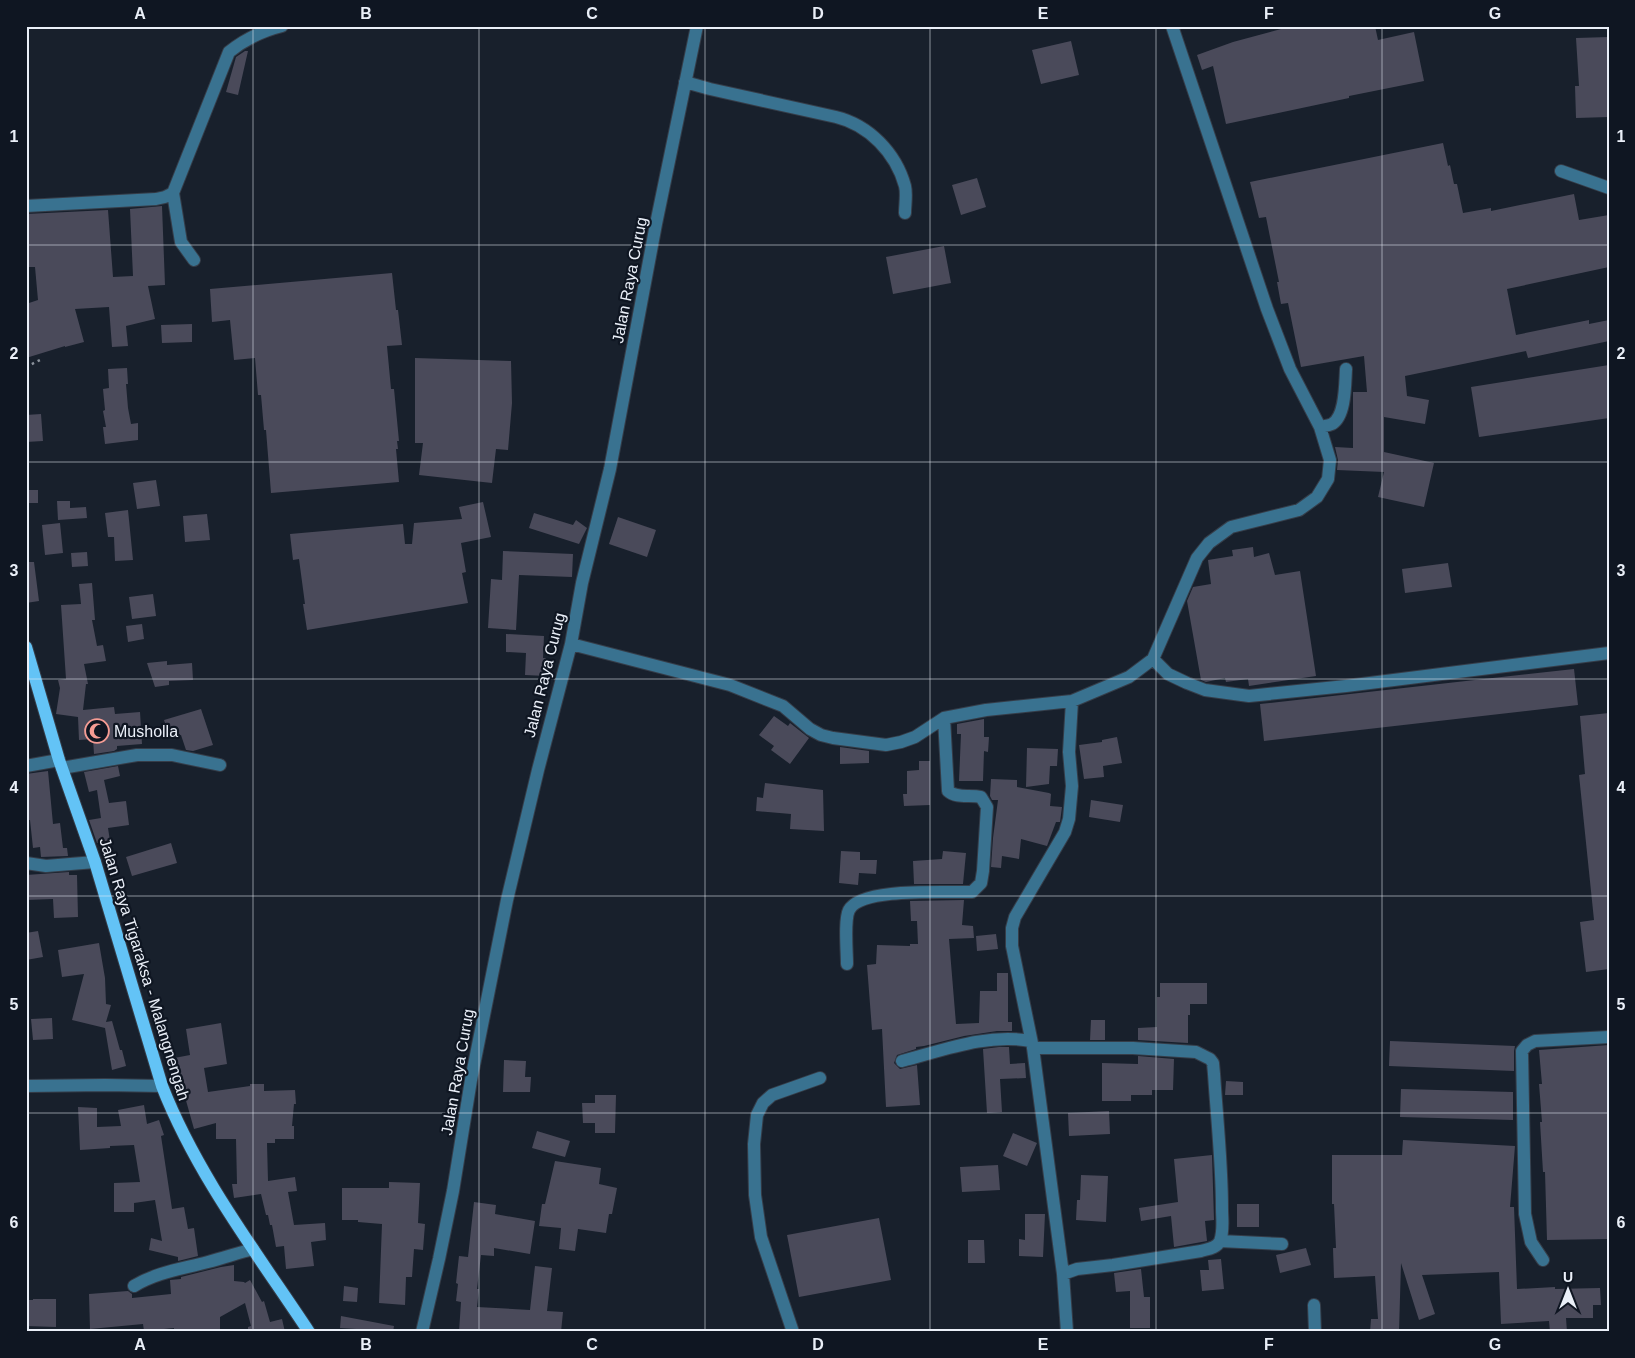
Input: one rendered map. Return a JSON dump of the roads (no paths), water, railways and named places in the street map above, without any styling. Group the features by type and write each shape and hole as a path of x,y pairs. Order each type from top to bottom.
{"main road":[{"name":"Jalan Raya Tigaraksa - Malangnengah","path":"26,647 61,764 95,862 162,1086 172,1111 214,1190 309,1332"}],"street":[{"path":"194,260 181,242 173,193 229,52 240,43 254,36 282,26"},
{"name":"Jalan Raya Curug","path":"422,1332 451,1201 473,1070 507,900 571,644 582,583 610,469 656,224 697,26"},
{"path":"571,644 730,685 783,706 810,729 821,735 886,745 915,738 944,718 986,710 1072,701 1129,677 1153,659 1197,558 1209,542 1231,527 1300,510 1317,497 1328,479 1330,460 1320,427 1290,369 1267,309 1172,26"},
{"path":"685,82 849,120 862,127 886,149 896,163 905,188 906,214"},
{"path":"1561,170 1609,188"},
{"path":"26,206 156,199 173,193"},
{"path":"1320,427 1333,424 1339,416 1344,400 1346,369"},
{"path":"1153,659 1168,674 1205,690 1249,696 1346,686 1609,653"},
{"path":"1068,1332 1063,1274 1032,1045 1012,946 1012,928 1015,917 1046,867 1067,825 1072,786 1069,752 1072,701"},
{"path":"847,964 847,917 849,909 858,901 870,897 901,893 972,892 980,883 983,871 986,807 981,798 976,796 958,796 948,791 944,718"},
{"path":"26,766 137,755 172,755 220,765"},
{"path":"26,863 46,866 95,862"},
{"path":"1543,1260 1531,1242 1525,1214 1522,1051 1527,1045 1535,1041 1609,1037"},
{"path":"902,1061 965,1044 1017,1039 1032,1045 1196,1052 1210,1059 1213,1063 1222,1176 1222,1232 1220,1241 1213,1248 1201,1251 1112,1265 1076,1268 1063,1274"},
{"path":"792,1332 761,1237 755,1186 754,1144 757,1115 763,1103 772,1095 820,1078"},
{"path":"26,1086 105,1084 162,1086"},
{"path":"1220,1241 1282,1244"},
{"path":"134,1286 165,1272 254,1249"},
{"path":"1314,1305 1315,1332"}],"place":[{"name":"Musholla","path":"97,731"}]}
